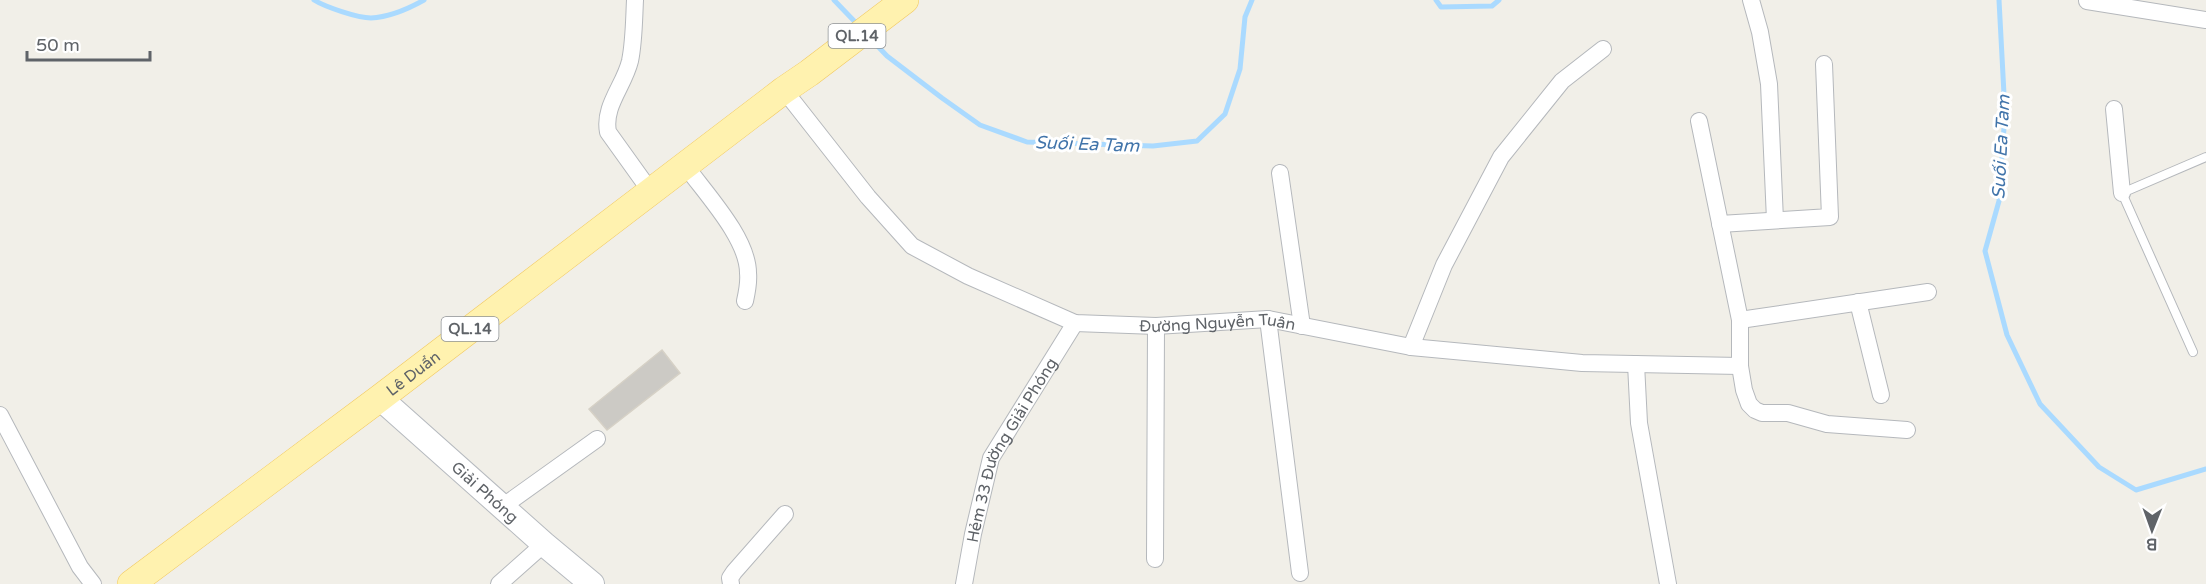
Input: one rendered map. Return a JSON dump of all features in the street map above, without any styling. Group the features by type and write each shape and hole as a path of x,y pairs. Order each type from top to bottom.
{"main road":[{"name":"Lê Duẩn","path":"131,584 905,0"}],"street":[{"path":"635,0 630,59 626,74 607,113 606,123 608,132 651,192"},
{"path":"1751,0 1760,32 1769,84 1775,220"},
{"path":"2087,1 2206,20"},
{"path":"1411,347 1444,265 1500,157 1562,81 1603,49"},
{"path":"1720,224 1830,217 1824,64"},
{"name":"Đường Nguyễn Tuân","path":"784,90 868,197 912,246 968,276 1075,323 1156,326 1268,319 1411,347 1582,363 1740,366"},
{"path":"2114,109 2122,193"},
{"path":"1699,121 1740,320 1740,366 1749,404 1762,413 1788,413 1827,424 1907,430"},
{"path":"685,165 737,238 745,254 748,271 745,301"},
{"path":"1280,173 1302,326"},
{"path":"1740,320 1928,292"},
{"path":"1858,302 1881,394"},
{"path":"1268,319 1300,573"},
{"name":"Hẻm 33 Đường Giải Phóng","path":"964,584 991,458 1075,323"},
{"path":"1155,559 1156,326"},
{"path":"1636,364 1639,423 1668,584"},
{"name":"Giải Phóng","path":"380,398 592,584"},
{"path":"0,415 80,567 93,584"},
{"path":"502,507 597,439"},
{"path":"731,584 730,579 734,572 785,514"},
{"path":"499,584 544,544"}],"lane":[{"path":"2193,352 2122,193 2206,157"}],"building":[{"path":"662,350 680,373 607,430 589,409"}],"waterway":[{"name":"Suối Ea Tam","path":"314,0 342,12 371,18 399,12 424,0"},
{"name":"Suối Ea Tam","path":"834,0 858,25"},
{"name":"Suối Ea Tam","path":"868,36 887,56 980,125 1027,142 1153,146 1197,141 1225,114 1240,69 1245,17 1252,0"},
{"name":"Suối Ea Tam","path":"1436,0 1441,7 1492,6 1499,0"},
{"name":"Suối Ea Tam","path":"1999,0 2005,113 1999,201 1985,251 2007,335 2040,404 2099,467 2136,490 2206,469"}]}
